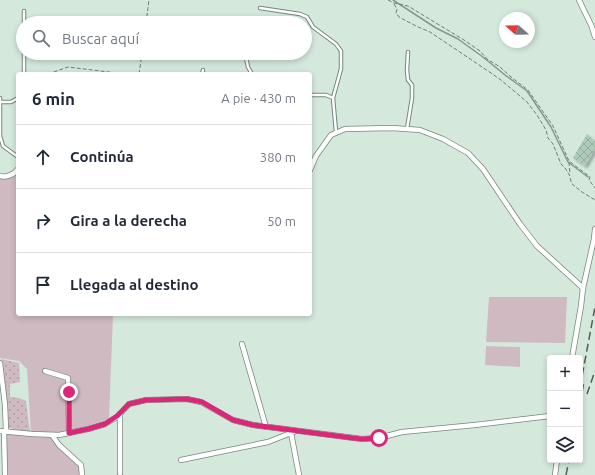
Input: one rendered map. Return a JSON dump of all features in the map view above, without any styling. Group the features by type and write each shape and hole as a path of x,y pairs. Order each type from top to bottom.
{"street":[{"path":"579,0 592,27 595,37"},
{"path":"312,165 316,156 331,135 345,129 392,128 420,130 443,139 468,153 484,169 520,224 537,246 583,288"},
{"path":"0,176 3,177 16,173"},
{"path":"573,355 582,306 583,288 595,229"},
{"path":"242,344 266,427"},
{"path":"0,363 4,431 4,475"},
{"path":"45,371 68,378 69,433"},
{"path":"4,431 59,435 88,429 105,424 120,414 129,404 146,400 187,399 202,402 233,420 253,425 362,439 379,438 402,432 547,416"},
{"path":"120,414 120,473"},
{"path":"181,460 268,442 297,431"},
{"path":"291,433 299,475"},
{"path":"52,435 59,445 81,465 82,475"},
{"path":"555,475 557,463"}],"lane":[{"path":"260,8 305,16"},
{"path":"24,11 24,16"},
{"path":"312,25 336,44 341,51 341,69 333,98 336,133"},
{"path":"406,129 412,98 412,85 408,80 407,70 408,52"},
{"path":"24,60 24,72"},
{"path":"246,60 251,72"},
{"path":"312,95 326,95 333,98"},
{"path":"0,98 0,136 3,146 16,156"},
{"path":"0,102 11,102 16,99"}],"path":[{"path":"147,16 149,0"},
{"path":"388,0 394,4 408,6 464,40 528,90 553,126 570,164 572,184 595,200"},
{"path":"394,4 397,9 396,13 399,17 430,32 486,69 526,102 542,123 561,164 570,176"},
{"path":"139,72 141,60"},
{"path":"53,72 68,67 109,72"},
{"path":"569,161 590,177 589,180 595,188"}],"shaded area":[{"path":"16,175 16,316 113,316 109,419 70,431 46,433 31,432 27,369 19,361 0,358 0,178"},
{"path":"489,297 567,297 565,343 486,342"},
{"path":"486,346 520,347 520,367 485,365"},
{"path":"1,359 19,363 20,382 10,384 10,397 19,398 26,401 30,432 23,432 7,427"},
{"path":"4,431 33,436 48,435 79,467 80,475 4,475"}],"building":[{"path":"587,134 595,141 595,149 585,166 573,158"}],"waterway":[{"path":"393,0 436,28 458,39 527,91 551,127 568,162 588,177"}],"railway":[{"path":"583,371 595,307"},
{"path":"587,394 595,371"},
{"path":"582,391 584,381"},
{"path":"566,475 568,463"}],"route":[{"path":"69,392 69,433 105,424 117,416 129,404 146,400 187,399 202,402 233,420 253,425 362,439 379,438"}]}
